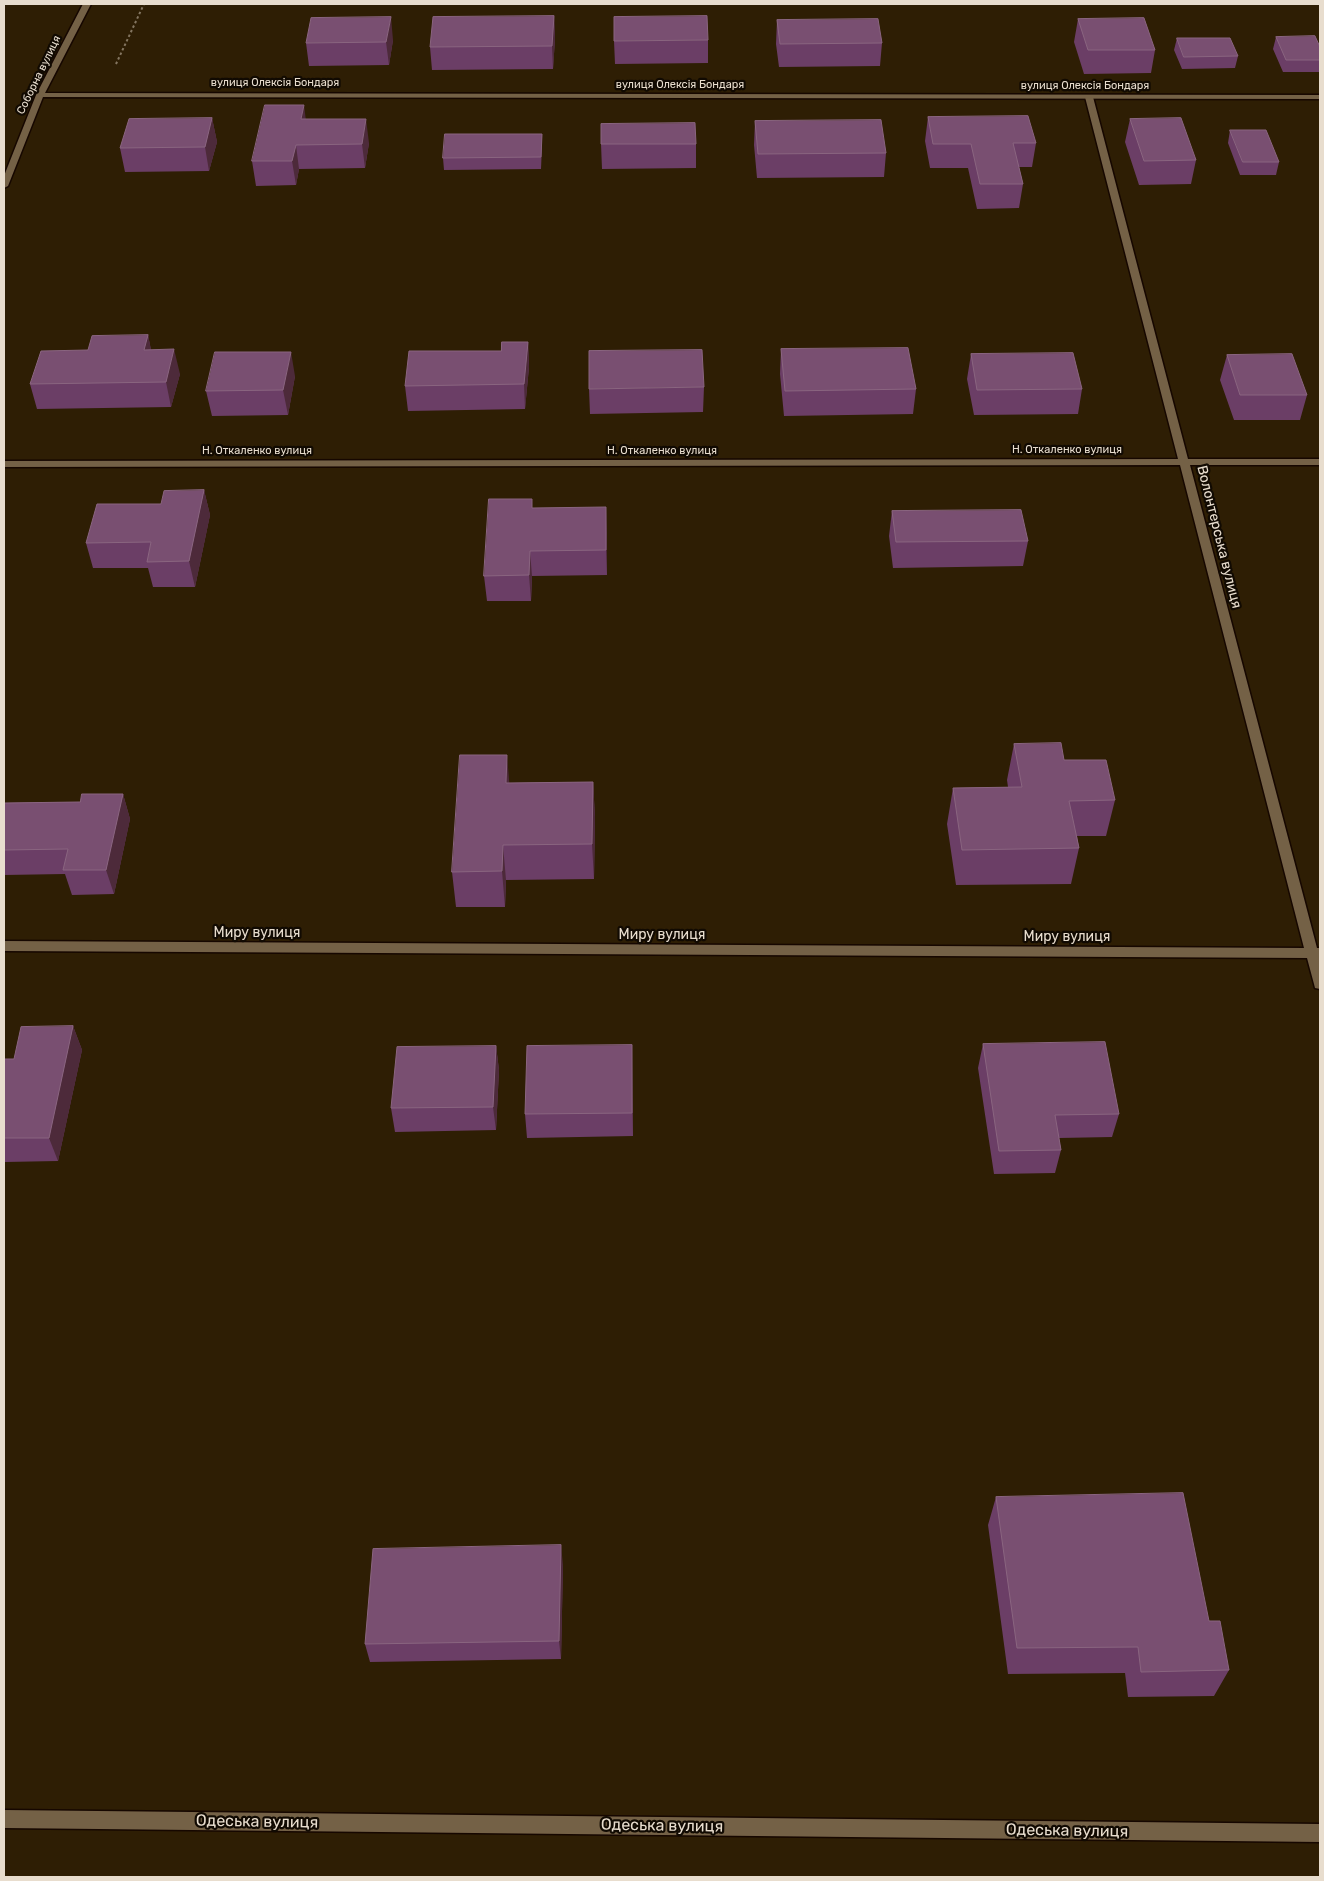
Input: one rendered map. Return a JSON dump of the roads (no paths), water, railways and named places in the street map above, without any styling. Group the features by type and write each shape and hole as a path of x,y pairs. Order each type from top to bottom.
{"street":[{"name":"Соборна вулиця","path":"4,186 40,95 87,4"},
{"name":"вулиця Олексія Бондаря","path":"40,95 1320,97"},
{"name":"Волонтерська вулиця","path":"1089,97 1316,953 1320,984"},
{"name":"Н. Откаленко вулиця","path":"4,464 1320,462"},
{"name":"Миру вулиця","path":"4,946 1316,953"},
{"name":"Одеська вулиця","path":"4,1820 1320,1833"}]}
